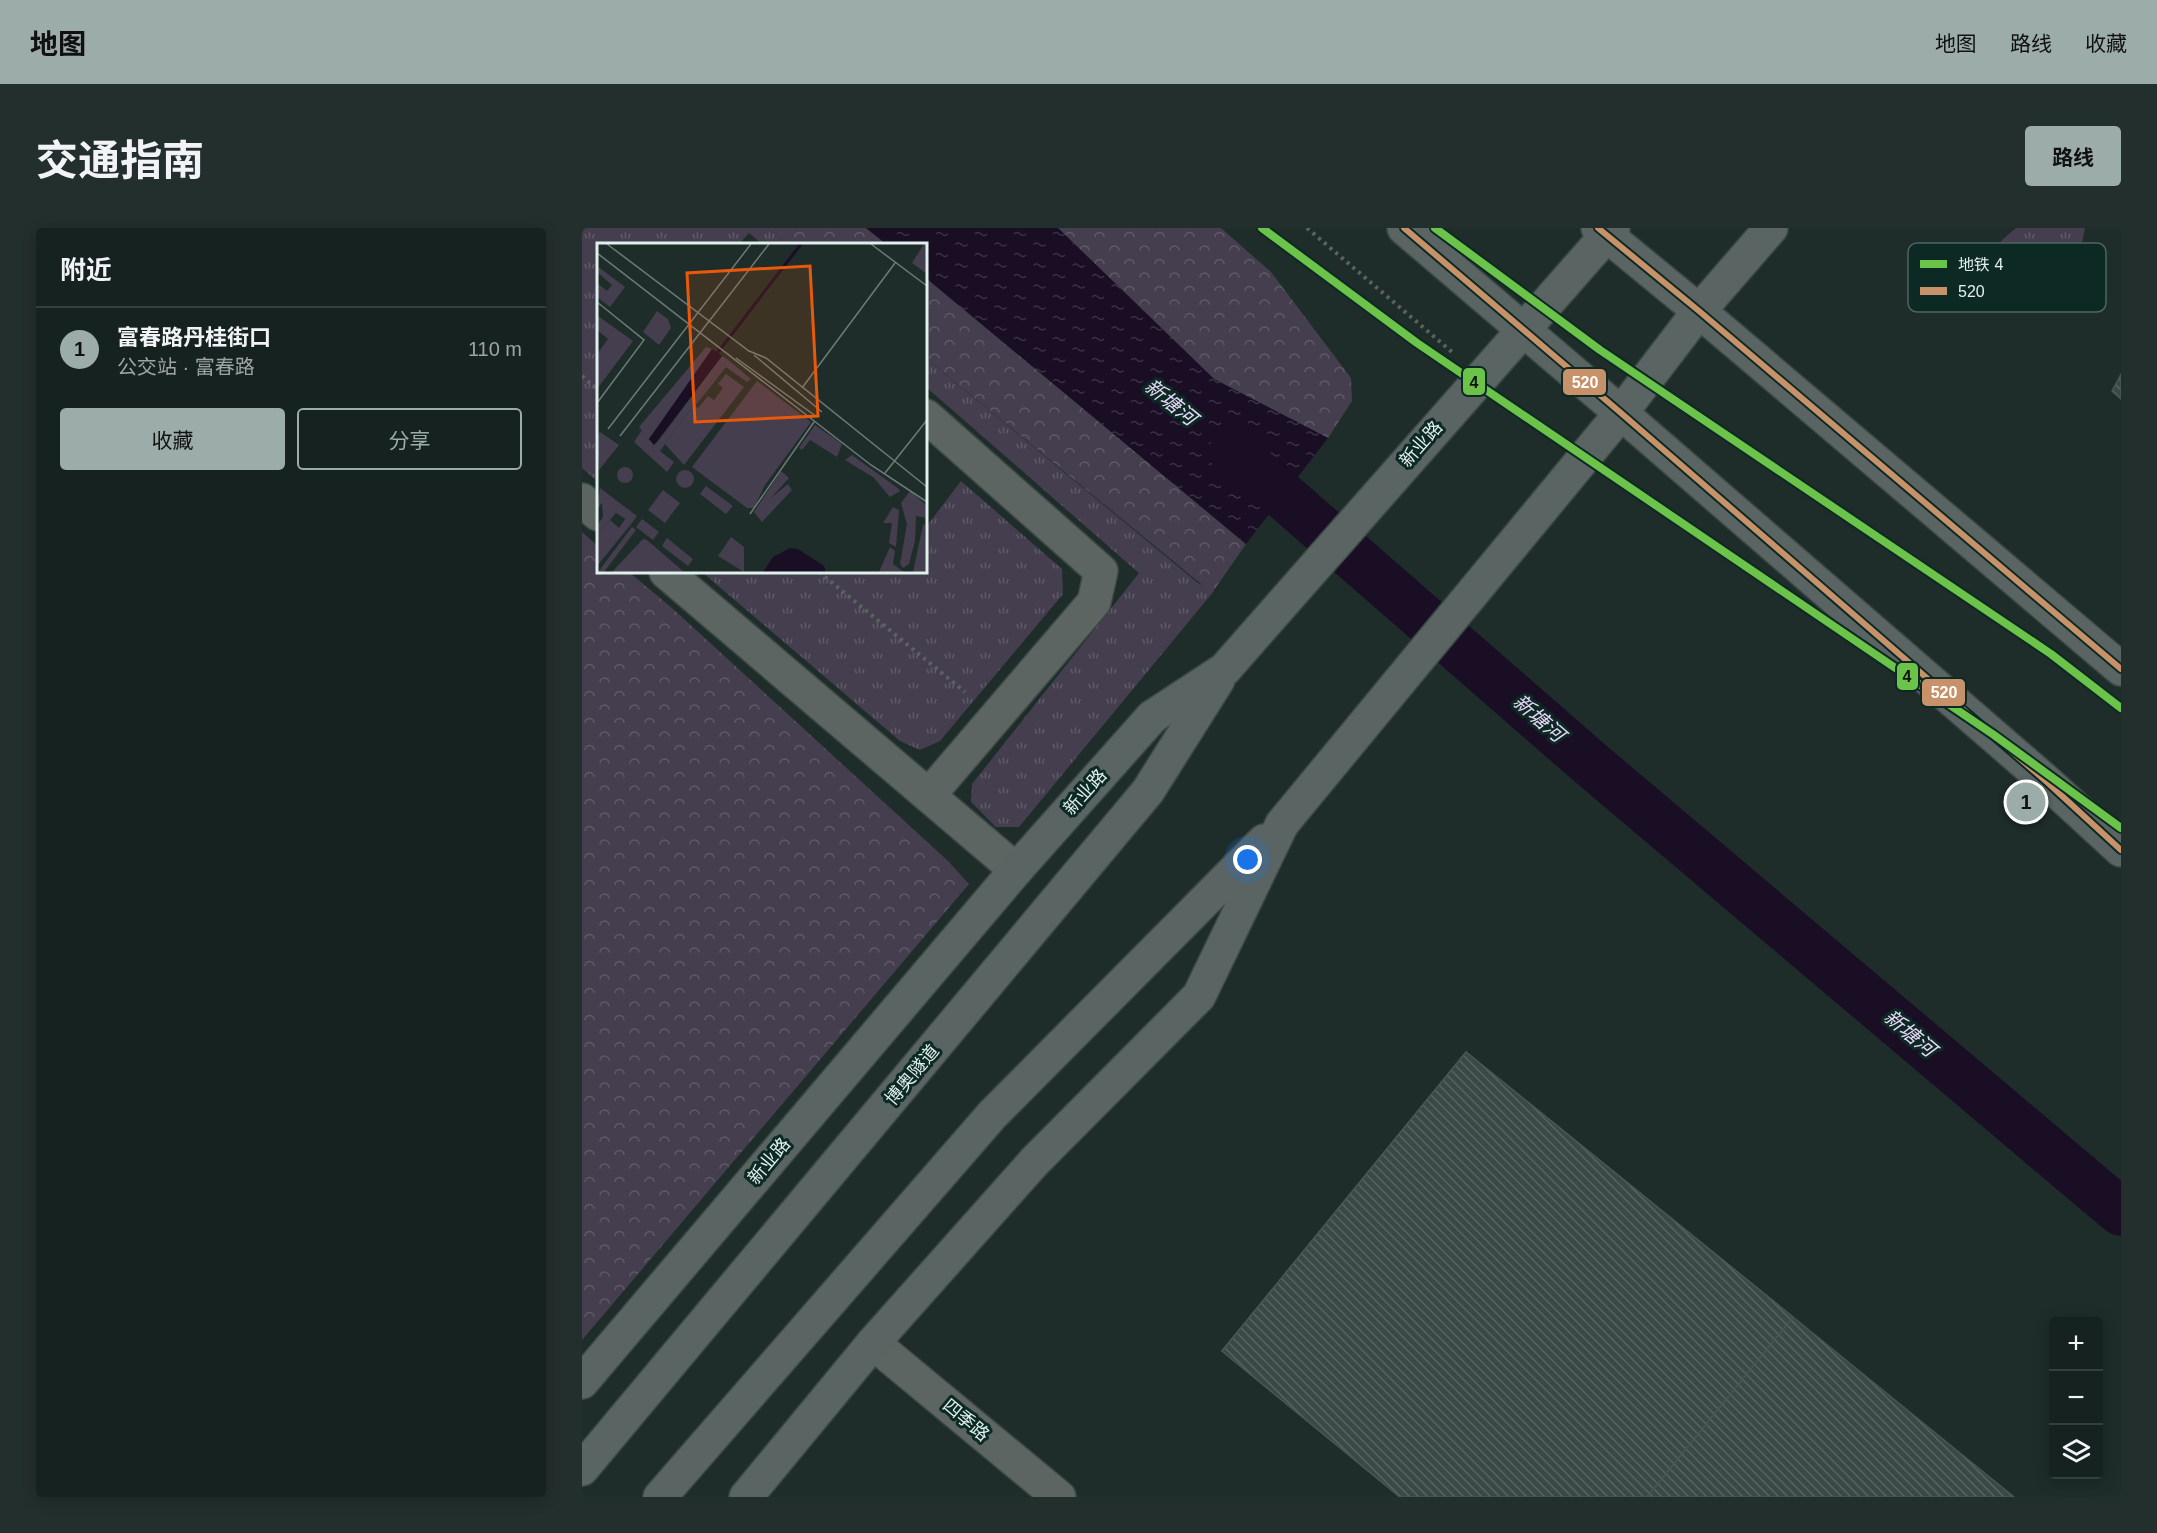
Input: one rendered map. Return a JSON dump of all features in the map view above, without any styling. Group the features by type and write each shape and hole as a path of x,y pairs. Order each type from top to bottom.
{"main road":[{"path":"1404,228 2048,783 2121,850"},
{"path":"660,1497 992,1115 1282,824 1621,413 1700,311 1771,228"},
{"name":"新业路","path":"582,1382 1016,870 1152,717 1225,669 1523,330 1606,230"},
{"path":"1606,230 2121,669"},
{"name":"博奥隧道","path":"582,1469 1148,791 1225,669"},
{"path":"746,1497 873,1343 1034,1162 1199,996 1282,824"}],"street":[{"path":"927,417 1101,571 1095,602 929,795"},
{"path":"582,501 597,513"},
{"path":"667,573 1016,870"},
{"name":"四季路","path":"873,1343 1059,1497"}],"path":[{"path":"1307,228 1481,377"},
{"path":"582,376 597,389"},
{"path":"820,573 996,717"}],"green space":[{"path":"582,228 768,228 787,243 761,243 749,233 740,243 597,243 597,481 582,468"},
{"path":"768,228 866,228 885,243 787,243"},
{"path":"1058,228 1221,228 1271,272 1351,378 1352,401 1328,438 1214,379"},
{"path":"2016,228 2085,228 2082,243 2000,243"},
{"path":"927,279 1246,544 1212,593 927,359"},
{"path":"927,359 1198,583 1214,591 1019,827 996,827 971,802 972,784 1139,573 927,388"},
{"path":"961,481 1062,569 1063,594 940,741 920,750 900,741 703,573 927,573 927,526"},
{"path":"582,532 597,545 597,573 630,573 672,608 948,861 969,884 582,1340"}],"water":[{"path":"866,228 1058,228 1214,379 1328,438 1246,544 927,279 927,243 885,243"}],"building":[{"path":"2121,374 2121,399 2112,391"},
{"path":"1466,1052 2014,1497 1400,1497 1222,1351"},
{"path":"1466,1052 1793,1317 1647,1497 1400,1497 1222,1351"}],"waterway":[{"name":"新塘河","path":"1233,452 1591,764 2121,1212"}],"metro line":[{"name":"4","path":"1262,228 1417,343 1994,735 2121,828"},
{"name":"4","path":"1435,228 1600,350 2051,654 2121,708"}],"transit line":[{"name":"520","path":"1404,228 2048,783 2121,850"},
{"name":"520","path":"1598,228 2121,669"}],"place":[{"name":"富春路丹桂街口","path":"2026,802"}]}
